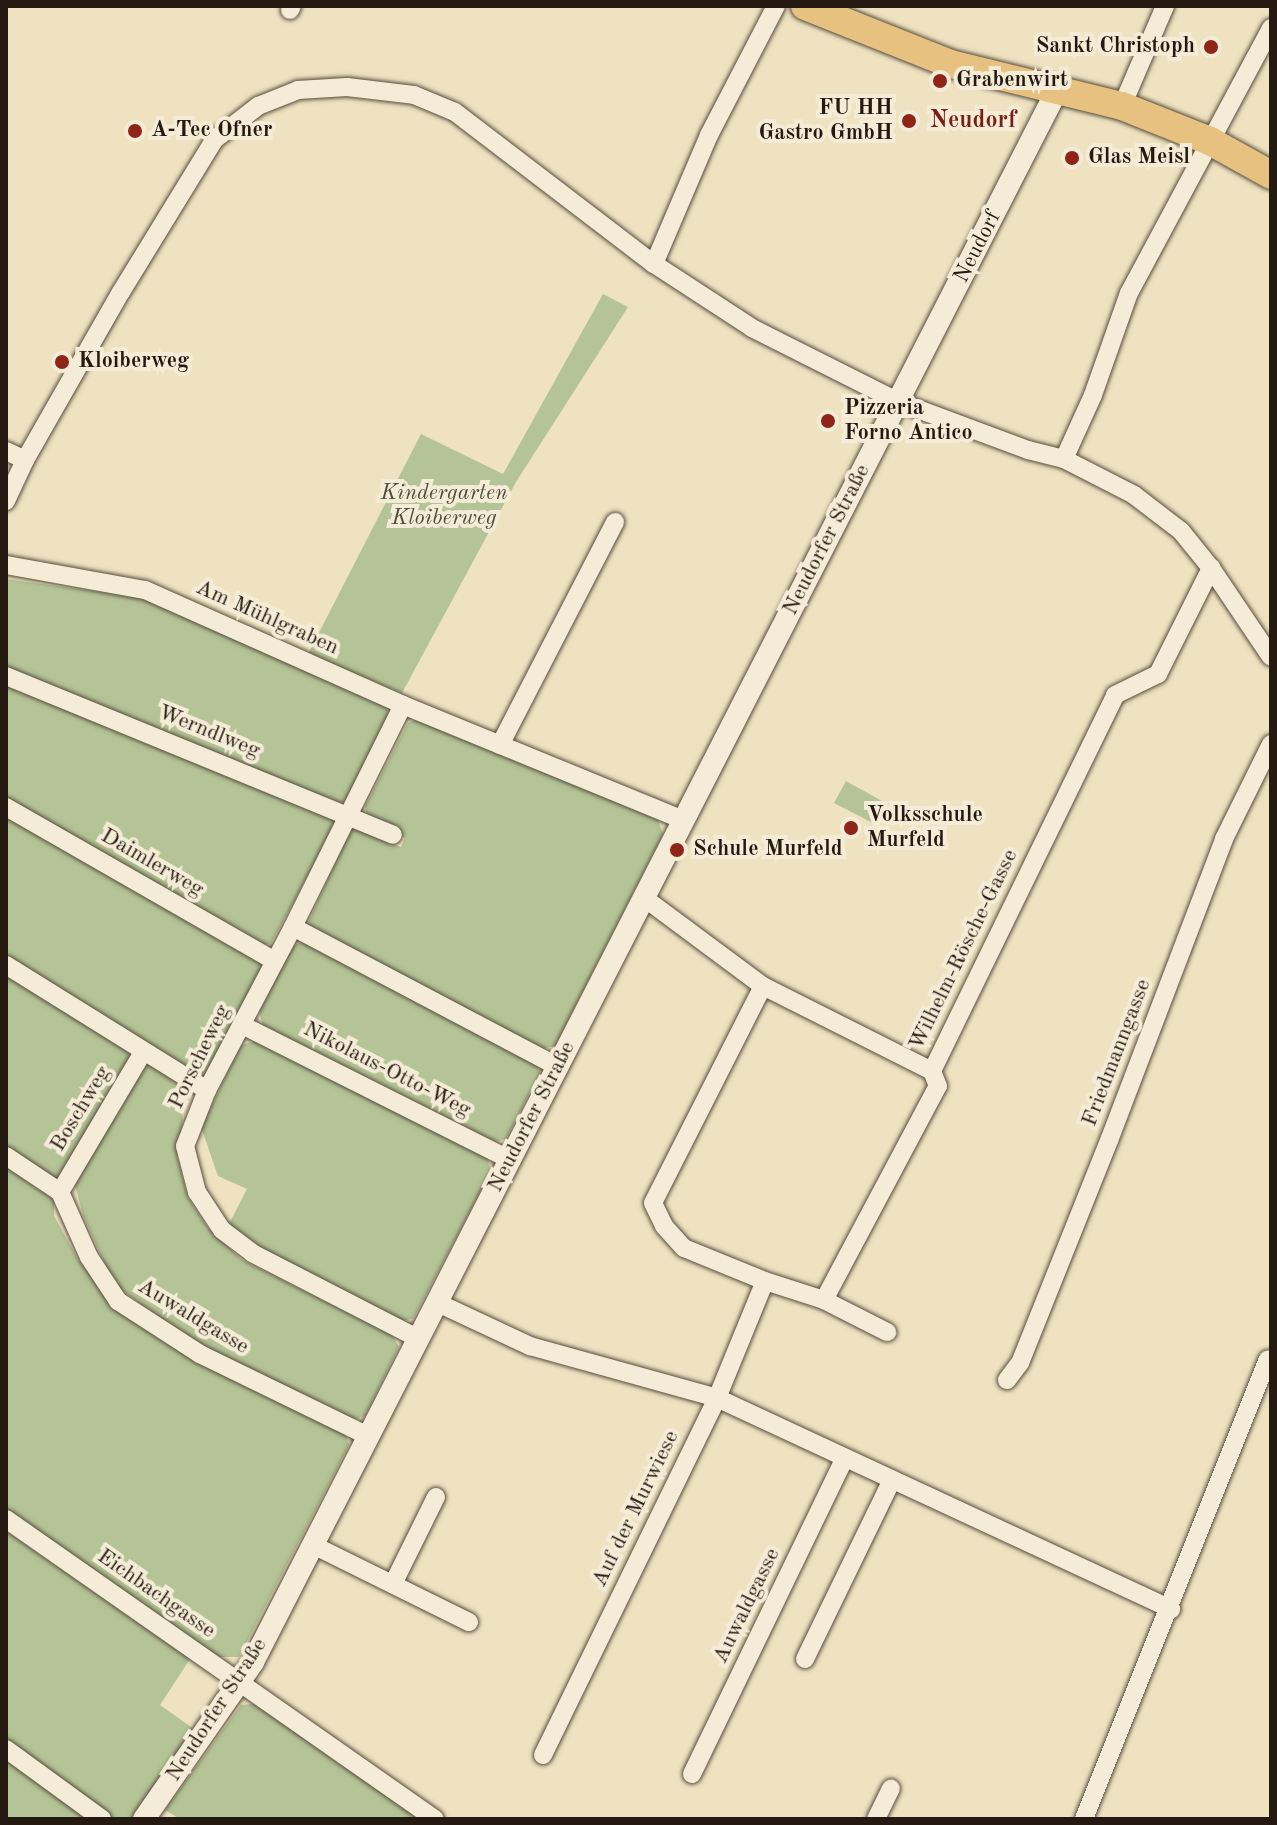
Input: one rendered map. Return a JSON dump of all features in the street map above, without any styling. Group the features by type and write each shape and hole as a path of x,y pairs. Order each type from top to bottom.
{"main road":[{"path":"818,8 951,64 1122,106 1210,141 1271,175"}],"street":[{"path":"654,264 709,135 776,6"},
{"path":"1122,106 1165,6"},
{"path":"1064,459 1093,395 1129,293 1271,28"},
{"path":"6,501 25,460 121,292 214,140 258,106 298,90 347,87 414,95 447,108 654,264 752,328 899,402 1028,450 1064,459 1134,495 1181,531 1211,568 1271,657"},
{"name":"Neudorf","path":"899,402 1056,92"},
{"name":"Neudorfer Straße","path":"144,1819 241,1682 899,402"},
{"path":"6,451 25,460"},
{"path":"500,745 615,522"},
{"name":"Am Mühlgraben","path":"6,565 145,590 403,705 683,820"},
{"name":"Wilhelm-Rösche-Gasse","path":"643,897 763,986 932,1071 1115,695 1158,674 1211,568"},
{"name":"Werndlweg","path":"6,676 393,835"},
{"name":"Porscheweg","path":"403,705 293,927 207,1090 185,1146 197,1192 222,1230 252,1253 419,1339"},
{"name":"Friedmanngasse","path":"1007,1380 1020,1363 1224,839 1271,744"},
{"name":"Daimlerweg","path":"6,807 273,960"},
{"path":"293,927 557,1066"},
{"path":"6,965 207,1090"},
{"path":"763,986 653,1203 664,1226 684,1248 765,1281 824,1300 887,1332"},
{"name":"Nikolaus-Otto-Weg","path":"242,1025 510,1160"},
{"name":"Boschweg","path":"60,1192 143,1052"},
{"path":"824,1300 938,1086 932,1071"},
{"path":"6,1156 60,1192"},
{"name":"Auwaldgasse","path":"60,1192 89,1257 118,1301 200,1354 368,1436"},
{"name":"Auf der Murwiese","path":"543,1755 717,1398 765,1281"},
{"path":"438,1303 530,1346 717,1398 891,1482 1171,1609"},
{"path":"1084,1819 1171,1609 1268,1360"},
{"name":"Auwaldgasse","path":"692,1774 845,1458"},
{"path":"805,1659 891,1482"},
{"path":"393,1584 436,1497"},
{"name":"Eichbachgasse","path":"6,1519 435,1819"},
{"path":"313,1545 469,1622"},
{"path":"6,1749 102,1819"},
{"path":"876,1819 891,1788"}],"green space":[{"name":"Kindergarten Kloiberweg","path":"603,294 628,307 516,482 402,693 308,654 421,434 503,474"},
{"path":"6,579 143,598 384,701 390,718 347,800 340,803 6,670"},
{"path":"6,684 332,814 336,824 271,943 258,947 6,803"},
{"path":"419,718 658,820 663,834 555,1046 541,1049 311,929 309,921 351,829 356,828 401,847 405,838 368,819 365,807 408,723"},
{"path":"846,781 882,801 871,822 834,803"},
{"path":"6,816 259,959 262,972 210,1072 194,1076 6,958"},
{"path":"305,941 536,1061 540,1072 506,1139 496,1142 263,1025 259,1012 292,946"},
{"path":"6,972 127,1047 130,1059 63,1177 51,1179 6,1147"},
{"path":"256,1041 487,1157 491,1171 413,1319 400,1321 275,1257 229,1224 247,1189 218,1176 201,1127 241,1045"},
{"path":"153,1062 177,1078 183,1120 177,1156 188,1198 208,1228 242,1260 392,1335 399,1347 365,1416 355,1419 195,1343 114,1284 83,1215 75,1185 142,1068"},
{"path":"6,1167 54,1200 54,1216 78,1259 113,1305 345,1431 349,1445 239,1657 217,1657 6,1510"},
{"path":"6,1531 190,1659 160,1705 194,1729 133,1819 112,1819 6,1742"},
{"path":"254,1704 419,1819 180,1819 165,1810 241,1705"},
{"path":"6,1759 89,1819 6,1819"}],"place":[{"name":"Sankt Christoph","path":"1211,47"},
{"name":"Grabenwirt","path":"940,81"},
{"name":"FU HH Gastro GmbH","path":"909,121"},
{"name":"A-Tec Ofner","path":"135,131"},
{"name":"Glas Meisl","path":"1072,158"},
{"name":"Kloiberweg","path":"62,362"},
{"name":"Pizzeria Forno Antico","path":"828,421"},
{"name":"Volksschule Murfeld","path":"851,828"},
{"name":"Schule Murfeld","path":"677,850"}],"district":[{"name":"Neudorf","path":"973,122"}]}
